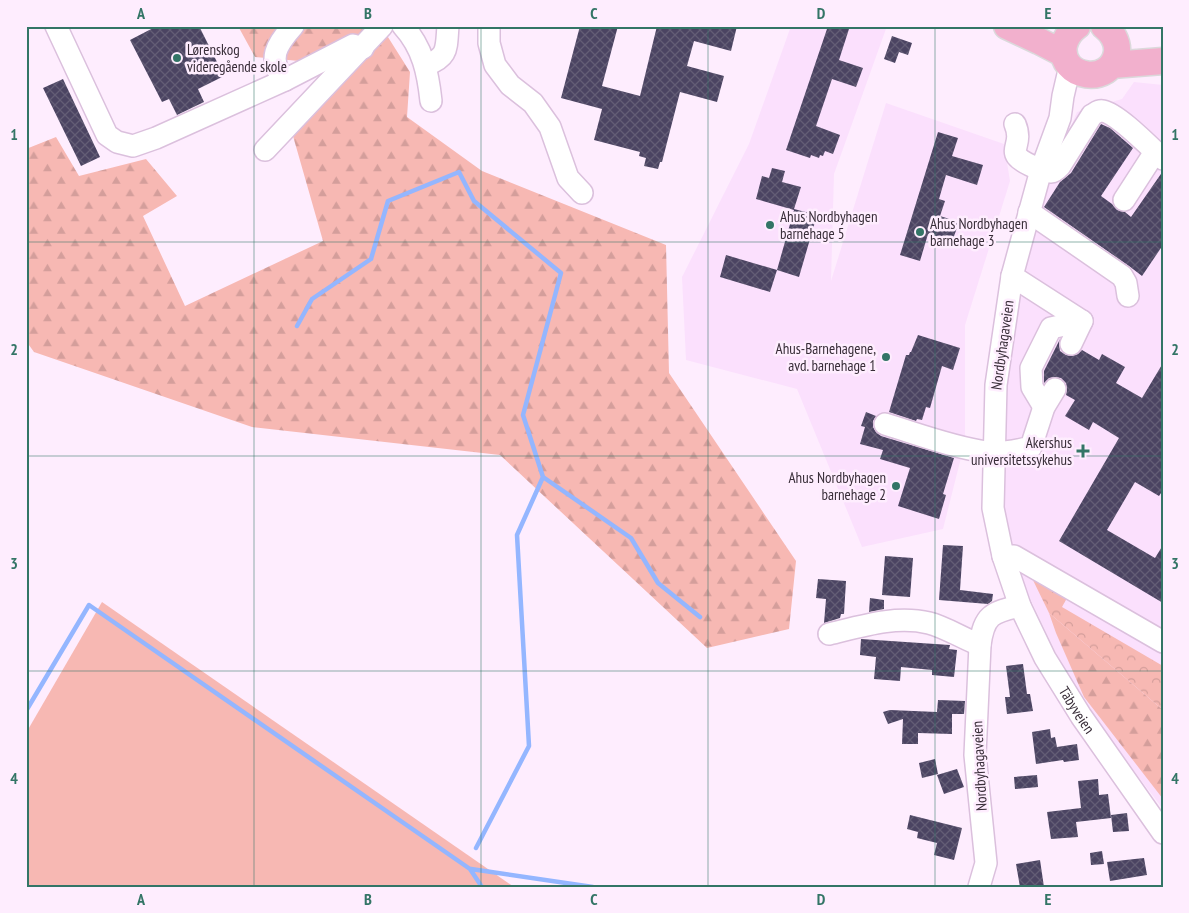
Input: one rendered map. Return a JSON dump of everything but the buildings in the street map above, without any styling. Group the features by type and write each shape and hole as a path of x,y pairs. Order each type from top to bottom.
{"main road":[{"path":"1008,26 1163,60"}],"street":[{"path":"56,26 107,135 117,142 133,146 156,138 286,80 353,45 363,48"},
{"path":"286,80 279,74 274,59 277,47 293,26"},
{"path":"265,150 382,26"},
{"path":"403,26 411,35 426,65 431,101"},
{"path":"426,65 438,61 448,46 448,26"},
{"path":"489,26 489,44 495,64 510,85 533,103 550,127 568,178 582,192"},
{"name":"Nordbyhagaveien","path":"1010,577 1003,556 993,508 996,385 1012,276 1041,170 1060,118 1063,96 1085,44"},
{"path":"1015,124 1017,133 1016,157 1022,162 1049,173 1055,172 1060,166 1092,115 1100,110 1120,120 1159,156 1124,200"},
{"path":"1029,212 1122,276 1126,283 1128,296"},
{"path":"1012,276 1082,322"},
{"path":"1071,344 1082,322"},
{"path":"1044,407 1032,387 1031,368 1051,328 1082,322"},
{"path":"886,424 986,452 1014,452 1031,448 1044,407 1055,389"},
{"path":"1003,556 1014,556 1163,642"},
{"name":"Täbyveien","path":"1010,577 1020,606 1045,658 1082,716 1163,833"},
{"name":"Nordbyhagaveien","path":"979,887 986,863 975,755 980,645 982,632 990,616 1020,606"},
{"path":"829,634 866,624 906,619 931,624 980,645"}],"shaded area":[{"path":"791,26 887,26 834,174 831,281 886,103 1004,144 1010,181 965,325 965,442 943,529 862,547 797,389 686,360 682,277 749,144"},
{"name":"Akershus universitetssykehus","path":"1134,82 1163,85 1163,809 1076,695 1006,548 1000,385 1037,209 1077,112 1122,99"}],"green space":[{"path":"238,26 381,26 410,72 407,117 482,171 666,245 669,373 796,561 789,629 707,648 500,455 252,427 34,352 26,341 26,149 56,137 79,176 146,159 177,196 143,216 185,306 323,241 293,136 355,66 255,57"},
{"path":"1030,574 1068,596 1062,607 1163,666 1163,710 1049,613"},
{"path":"102,602 514,887 26,887 26,733"},
{"path":"1049,613 1163,710 1163,799 1084,697"}],"waterway":[{"path":"297,326 312,299 371,259 388,201 459,172 474,201 561,273 523,415 543,477 517,535 529,746 476,848"},
{"path":"543,477 631,538 658,583 700,617"},
{"path":"26,711 89,605 470,869 482,887"},
{"path":"471,869 593,887"}],"place":[{"name":"Lørenskog videregående skole","path":"177,58"},
{"name":"Ahus Nordbyhagen barnehage 5","path":"770,225"},
{"name":"Ahus Nordbyhagen barnehage 3","path":"920,232"},
{"name":"Ahus-Barnehagene, avd. barnehage 1","path":"886,357"},
{"name":"Akershus universitetssykehus","path":"1083,451"},
{"name":"Ahus Nordbyhagen barnehage 2","path":"896,486"}]}
